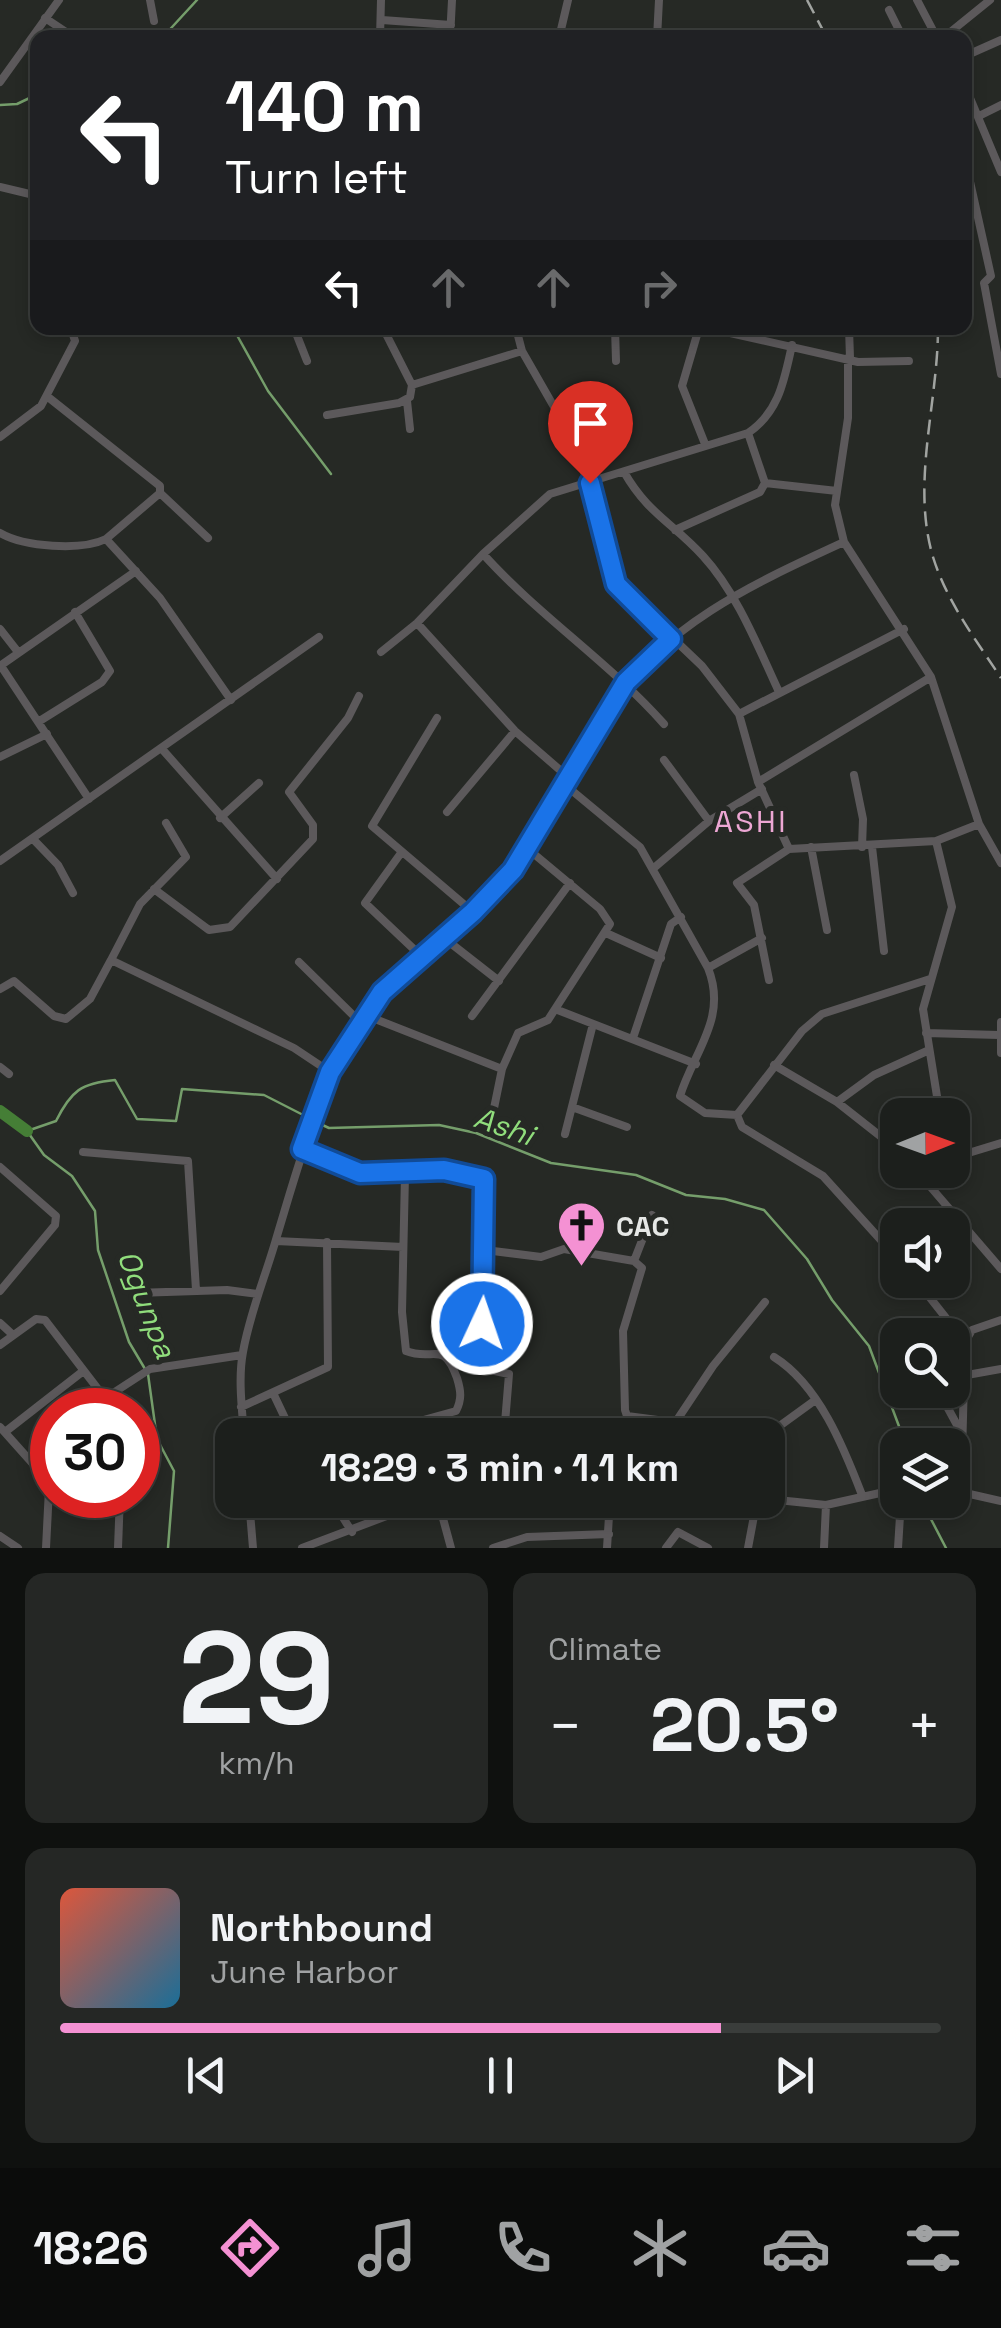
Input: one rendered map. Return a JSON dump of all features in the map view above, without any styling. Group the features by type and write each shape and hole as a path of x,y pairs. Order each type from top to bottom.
{"street":[{"path":"37,30 59,0"},
{"path":"150,0 154,20"},
{"path":"381,0 381,30"},
{"path":"451,30 452,0"},
{"path":"562,30 568,0"},
{"path":"657,30 658,0"},
{"path":"916,0 935,30"},
{"path":"951,30 990,0"},
{"path":"888,10 898,30"},
{"path":"45,18 62,30"},
{"path":"382,20 451,25"},
{"path":"0,82 30,39"},
{"path":"972,53 1001,40"},
{"path":"972,100 998,154 1001,172"},
{"path":"981,114 1001,105"},
{"path":"0,188 30,194"},
{"path":"972,190 991,276 984,283 985,307 1001,374"},
{"path":"0,437 48,397 74,341 73,335"},
{"path":"297,335 307,360"},
{"path":"387,335 412,384 407,400 410,428"},
{"path":"518,335 522,351 570,431 590,483 616,584 702,666 739,714 760,786 789,848"},
{"path":"615,335 616,360"},
{"path":"697,335 682,386 705,444"},
{"path":"741,335 849,358 909,362"},
{"path":"849,335 847,430 836,491 844,542 904,629 931,678 980,824 1001,863"},
{"path":"381,652 417,624 483,554 550,494 748,433 771,415 792,346"},
{"path":"412,384 522,351"},
{"path":"48,397 160,486 160,493 208,538"},
{"path":"326,415 407,400"},
{"path":"675,530 760,492 765,482 748,433"},
{"path":"624,472 650,512 706,558 731,596 779,692"},
{"path":"765,482 836,491"},
{"path":"0,533 32,542 106,539 160,493"},
{"path":"106,539 136,570 230,700"},
{"path":"243,1418 242,1355 258,1294 315,1109 330,1072 362,1018 420,955 473,912 528,849 626,682 671,639 731,596 844,542"},
{"path":"483,554 551,622 626,682 664,724"},
{"path":"89,799 0,666 136,570"},
{"path":"38,722 102,682 110,672 75,612"},
{"path":"417,624 515,731 624,832 654,867 708,968 715,1001 712,1026 680,1096 705,1113 736,1115"},
{"path":"0,628 18,652"},
{"path":"739,714 904,629"},
{"path":"0,861 319,637"},
{"path":"654,867 760,786 931,678"},
{"path":"154,889 217,932 230,926 304,853 315,831 289,792 348,718 359,696"},
{"path":"438,718 373,822 376,830 401,853 473,912"},
{"path":"447,812 515,731"},
{"path":"0,757 47,734"},
{"path":"162,748 278,879"},
{"path":"664,760 709,822"},
{"path":"854,775 884,950"},
{"path":"220,818 259,783"},
{"path":"0,989 14,981 54,1016 66,1019 90,999 140,904 186,857 166,824"},
{"path":"770,980 754,905 737,883 789,848 936,841 980,824"},
{"path":"33,840 58,865 73,893"},
{"path":"936,841 952,920 923,1009 937,1098"},
{"path":"811,846 827,930"},
{"path":"492,1118 502,1068 518,1033 548,1020 610,924 606,916 528,849"},
{"path":"401,853 365,903 420,955"},
{"path":"472,1016 570,884"},
{"path":"632,1038 671,924 681,918"},
{"path":"606,934 661,958"},
{"path":"444,938 500,981"},
{"path":"708,968 762,938"},
{"path":"112,960 294,1048 330,1072"},
{"path":"300,962 362,1018 502,1068"},
{"path":"736,1115 774,1065 822,1014 930,979"},
{"path":"555,1010 696,1064"},
{"path":"1001,1022 1001,1054"},
{"path":"565,1134 593,1024"},
{"path":"926,1034 998,1035"},
{"path":"836,1102 874,1076 927,1051"},
{"path":"774,1065 836,1102 880,1136"},
{"path":"0,1067 10,1074"},
{"path":"572,1107 628,1128"},
{"path":"736,1115 742,1126 825,1178 880,1239"},
{"path":"970,1153 1001,1144"},
{"path":"302,1149 360,1173 404,1175 444,1170 484,1179 482,1324"},
{"path":"83,1152 188,1162 196,1290"},
{"path":"0,1291 55,1224 56,1216 2,1171"},
{"path":"404,1175 406,1351 438,1353 452,1362 510,1374 506,1418"},
{"path":"935,1188 1001,1269"},
{"path":"634,1261 652,1216"},
{"path":"276,1241 403,1247"},
{"path":"242,1407 328,1367 328,1242"},
{"path":"485,1250 541,1256 564,1248 634,1261 642,1268 624,1331 625,1413 652,1418"},
{"path":"136,1293 196,1290 258,1294"},
{"path":"930,1298 946,1318"},
{"path":"676,1418 765,1302"},
{"path":"0,1345 42,1318 98,1388"},
{"path":"970,1333 1001,1320"},
{"path":"0,1323 13,1335"},
{"path":"120,1388 146,1371 242,1355"},
{"path":"774,1357 792,1372 814,1401 841,1444 862,1495"},
{"path":"428,1418 456,1410 461,1400 452,1362"},
{"path":"970,1375 1001,1370"},
{"path":"30,1461 2,1429 82,1372"},
{"path":"274,1395 285,1418"},
{"path":"785,1422 814,1401"},
{"path":"785,1501 826,1505 880,1492"},
{"path":"970,1495 1001,1501"},
{"path":"824,1548 826,1505"},
{"path":"46,1548 48,1518"},
{"path":"118,1548 119,1518"},
{"path":"250,1518 253,1548"},
{"path":"343,1518 352,1532"},
{"path":"302,1548 385,1518"},
{"path":"443,1518 451,1548"},
{"path":"608,1548 609,1518"},
{"path":"748,1548 754,1518"},
{"path":"898,1548 900,1518"},
{"path":"666,1548 670,1538 680,1532 708,1548"},
{"path":"493,1548 527,1538 608,1534"},
{"path":"0,1536 18,1548"}],"waterway":[{"path":"169,30 197,0"},
{"path":"0,105 30,98"},
{"path":"237,335 268,391 331,474"},
{"name":"Ogunpa","path":"168,1548 174,1471 157,1439 148,1374 129,1342 98,1250 95,1211 72,1176 44,1155 27,1131 56,1121 78,1090 115,1080 137,1119 176,1121 182,1089 264,1095 311,1119"},
{"name":"Ogunpa","path":"0,1111 27,1131"},
{"name":"Ashi","path":"318,1123 329,1128 439,1125 476,1133 551,1163 636,1175 686,1195 725,1199 764,1210 807,1259 832,1300 869,1346 900,1428"},
{"name":"Ashi","path":"930,1518 946,1548"}],"railway":[{"path":"807,0 823,30"},
{"path":"938,335 925,472 927,529 946,590 1001,678"}],"place":[{"name":"CAC","path":"581,1268"}],"district":[{"name":"ASHI","path":"751,821"}],"route":[{"path":"482,1324 484,1179 444,1170 404,1175 360,1173 302,1149 330,1072 360,1022 382,992 491,896 513,870 626,682 671,639 616,584 590,483"}]}
